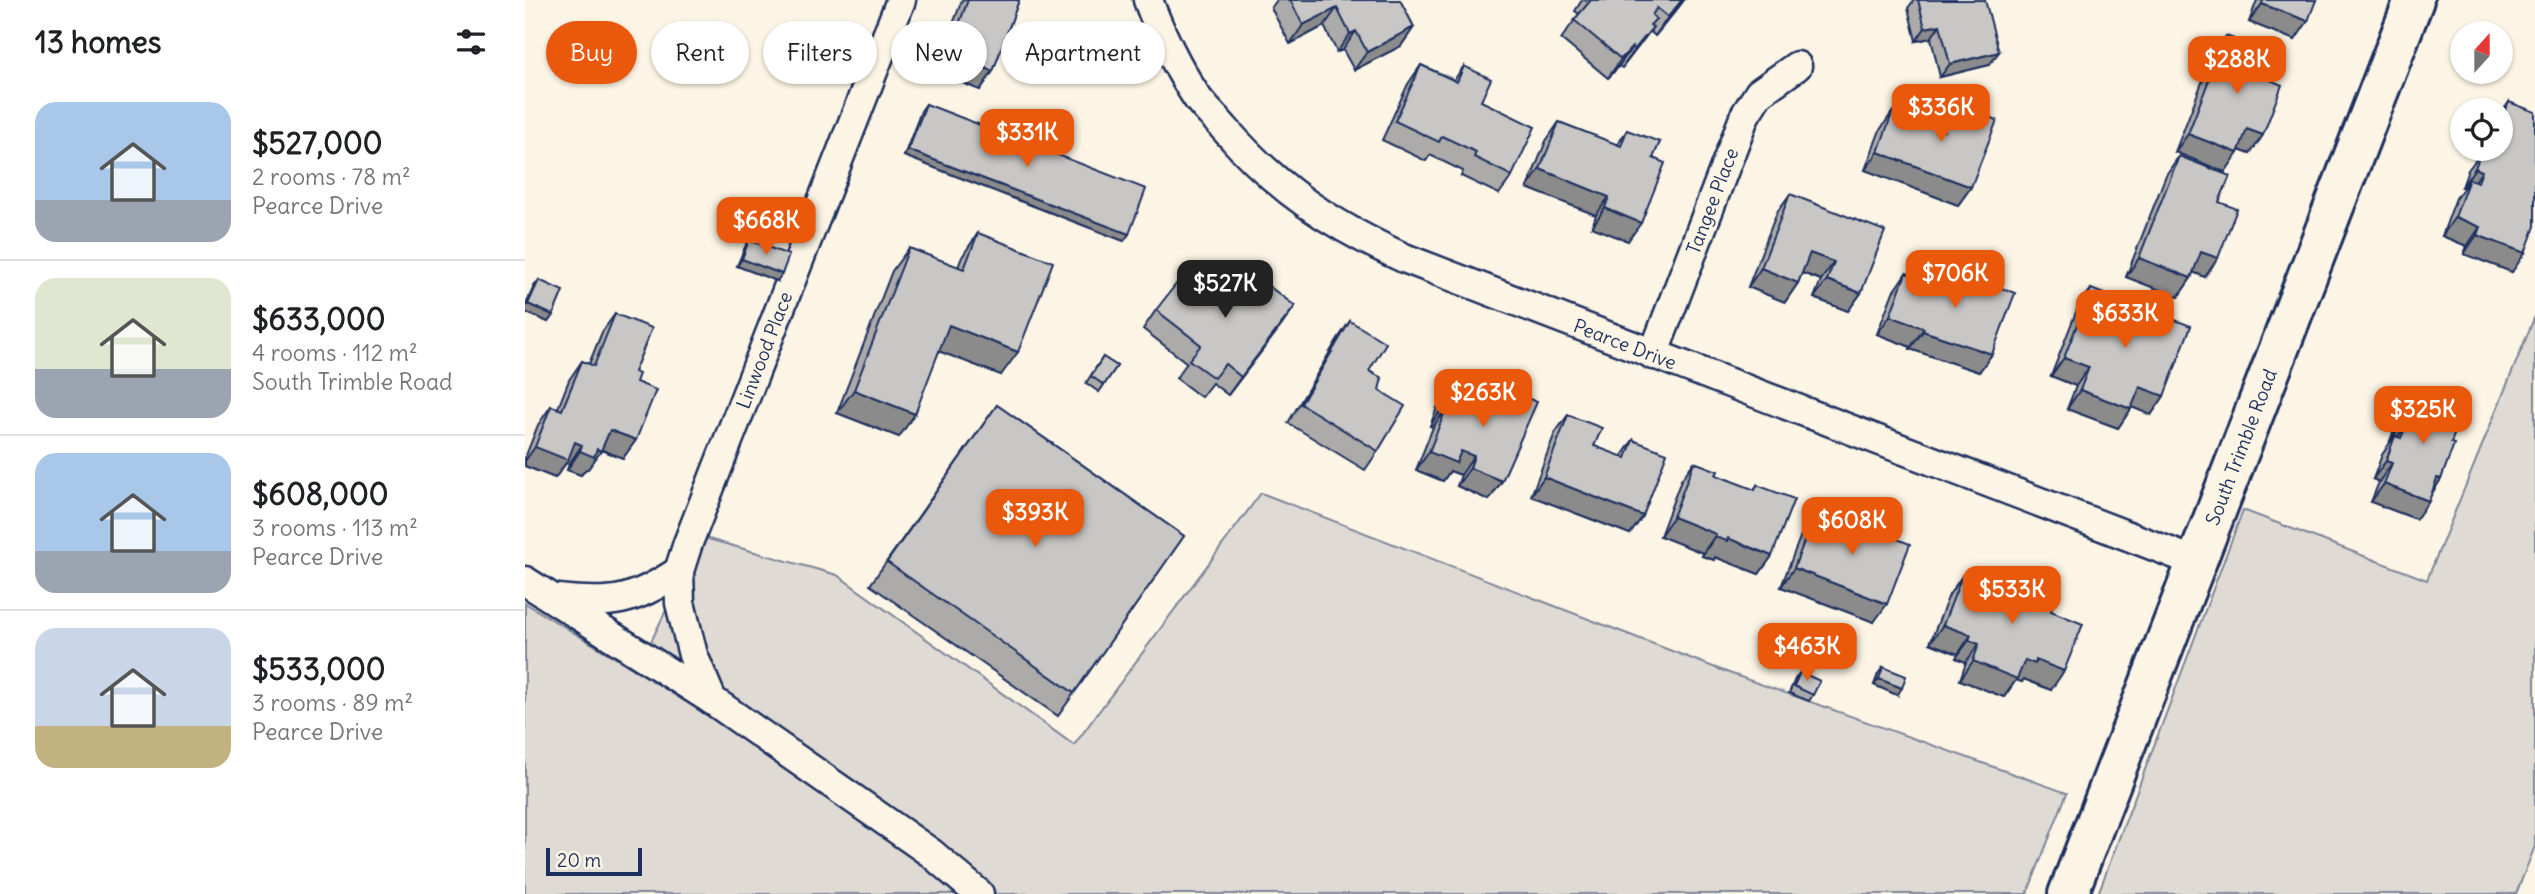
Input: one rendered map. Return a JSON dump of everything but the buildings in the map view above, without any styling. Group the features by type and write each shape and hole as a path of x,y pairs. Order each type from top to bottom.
{"main road":[{"name":"South Trimble Road","path":"2068,894 2414,0"}],"street":[{"name":"Linwood Place","path":"678,571 901,0"},
{"name":"Pearce Drive","path":"1148,0 1196,96 1234,140 1278,183 1326,219 1404,258 2196,562"},
{"name":"Tangee Place","path":"1653,355 1745,115 1759,93 1797,66"},
{"path":"552,598 612,602 631,598 654,588 678,571"},
{"path":"678,571 680,603 686,632 712,700"},
{"path":"525,581 712,700 931,853 979,894"}],"shaded area":[{"path":"2535,316 2535,846 2516,894 2098,894 2243,510 2427,580"},
{"path":"1261,493 1729,673 2067,793 2027,894 525,894 525,603 637,671 701,537 837,575 1074,745"}]}
